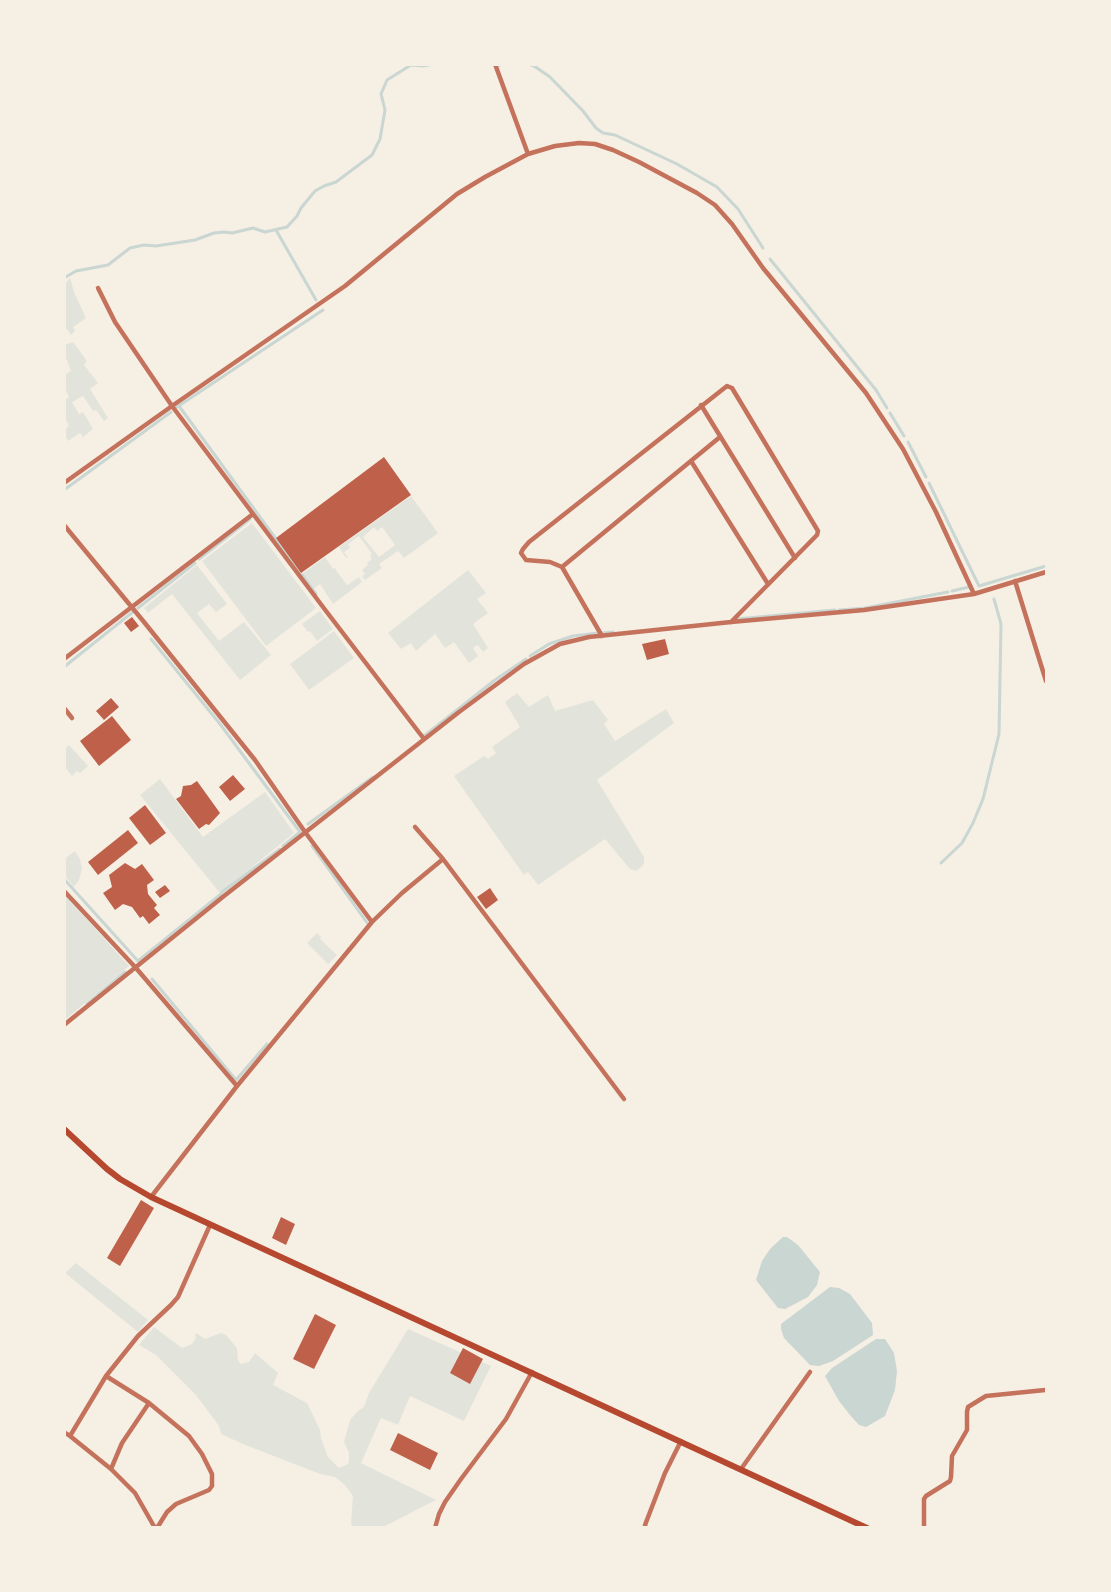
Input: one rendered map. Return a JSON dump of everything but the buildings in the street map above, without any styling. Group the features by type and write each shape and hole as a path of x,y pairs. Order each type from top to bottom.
{"main road":[{"path":"64,1129 107,1169 150,1197 741,1469 854,1525 867,1527"}],"street":[{"path":"495,64 528,154"},
{"path":"64,483 345,286 457,194 528,154 555,146 595,144 639,162 696,193 715,205 732,224 763,268 866,393 903,449 975,594"},
{"path":"98,288 115,321 171,406 424,739"},
{"path":"602,636 562,567 550,562 526,560 521,553 523,549 701,405 724,387 730,386 818,531 817,535 731,622"},
{"path":"701,405 795,558"},
{"path":"562,567 720,436"},
{"path":"691,461 768,584"},
{"path":"64,659 253,514"},
{"path":"64,525 255,760 372,922"},
{"path":"64,1025 424,739 496,684 560,644 602,636 864,610 975,594 1047,572"},
{"path":"1015,581 1047,681"},
{"path":"64,708 72,718"},
{"path":"415,827 443,859 624,1100"},
{"path":"150,1197 237,1086 372,922 443,859"},
{"path":"64,891 136,968 237,1086"},
{"path":"70,1436 106,1376 138,1336 178,1297 210,1225"},
{"path":"435,1527 445,1502 506,1419 532,1372"},
{"path":"741,1469 810,1372"},
{"path":"64,1432 111,1469 135,1492 156,1527 176,1504 209,1490 212,1486 212,1474 202,1454 189,1436 149,1403 106,1376"},
{"path":"924,1527 924,1499 950,1480 952,1456 967,1430 968,1407 986,1396 1045,1390"},
{"path":"111,1469 122,1443 149,1403"},
{"path":"646,1527 665,1473 681,1442"}],"shaded area":[{"path":"70,278 86,318 73,327 75,331 71,335 66,328 64,329 65,284"},
{"path":"73,342 87,361 84,365 98,383 90,389 108,418 104,421 96,410 93,411 83,396 72,402 79,414 83,412 93,429 83,437 80,433 68,441 65,435 65,429 69,426 65,418 65,400 69,397 65,388 64,375 71,371 64,345"},
{"path":"411,496 438,533 404,558 398,551 379,564 382,568 365,580 362,570 372,559 370,556 372,554 359,536 348,544 350,548 344,552 348,557 346,558 339,547","holes":["374,527 377,531 382,527 395,545 379,557 363,537"]},
{"path":"252,523 316,608 266,646 202,561"},
{"path":"325,557 333,569 336,568 347,585 359,577 362,582 333,604 320,584 313,589 302,574"},
{"path":"197,565 227,604 216,612 209,604 197,613 219,641 244,622 271,655 240,680 172,594 148,613 144,608"},
{"path":"468,570 486,593 477,599 488,613 473,624 488,648 483,652 478,645 473,648 478,656 469,663 454,642 445,648 435,634 416,651 411,643 401,649 388,633"},
{"path":"320,611 333,629 317,641 302,624"},
{"path":"334,631 354,658 309,690 290,664"},
{"path":"517,693 529,707 548,695 555,711 593,700 608,720 604,724 615,741 666,709 674,723 597,780 644,857 644,864 639,869 636,871 630,869 605,839 538,885 528,872 524,875 454,776 484,756 488,759 496,753 492,747 520,727 505,702"},
{"path":"69,745 88,766 72,776 65,767 65,749"},
{"path":"160,779 203,837 265,792 294,833 220,893 140,795"},
{"path":"75,851 82,869 74,887 65,876 64,859"},
{"path":"65,895 129,966 65,1020"},
{"path":"317,933 320,939 337,955 328,964 307,943"},
{"path":"783,1237 787,1237 798,1245 820,1272 817,1285 808,1297 785,1309 778,1308 756,1280 762,1261 770,1249"},
{"path":"76,1263 148,1320 138,1332 65,1273"},
{"path":"830,1287 839,1288 850,1294 872,1323 873,1335 833,1361 819,1366 810,1365 784,1338 781,1324"},
{"path":"154,1327 182,1348 192,1344 196,1333 205,1339 221,1333 226,1335 237,1348 238,1360 241,1364 249,1362 255,1353 278,1373 273,1385 307,1403 320,1430 328,1457 339,1468 348,1464 349,1460 349,1453 344,1442 350,1420 364,1407 369,1393 408,1329 491,1366 464,1421 410,1396 398,1425 381,1418 361,1463 436,1500 383,1527 353,1527 351,1524 353,1496 335,1477 320,1474 221,1434 219,1426 196,1395 156,1355 139,1345"},
{"path":"876,1339 885,1339 894,1353 897,1371 895,1390 885,1416 866,1427 859,1425 850,1415 825,1376 832,1368"}],"waterway":[{"path":"64,278 76,271 108,265 130,248 195,240 214,233 232,233 253,228 265,232 287,227 315,191 336,182 372,155 380,139 385,110 381,94 387,80 411,65 434,64"},
{"path":"498,66 502,64"},
{"path":"529,64 550,77 603,133 615,135 677,164 717,187 738,209 763,248"},
{"path":"276,230 316,300"},
{"path":"770,259 876,390 887,408"},
{"path":"177,407 323,310"},
{"path":"179,406 300,572"},
{"path":"64,490 171,412"},
{"path":"890,413 904,436"},
{"path":"908,442 926,477"},
{"path":"929,483 979,586 1046,566"},
{"path":"199,559 250,519"},
{"path":"138,608 195,563"},
{"path":"302,575 316,594"},
{"path":"952,591 969,587"},
{"path":"839,610 865,608 948,592"},
{"path":"941,863 962,843 973,823 983,799 999,734 1001,624 994,599"},
{"path":"736,619 835,610"},
{"path":"64,667 134,611"},
{"path":"602,633 613,632"},
{"path":"530,656 549,644 573,636 598,633"},
{"path":"151,639 220,724 300,832 283,846"},
{"path":"423,735 526,659"},
{"path":"308,824 373,777"},
{"path":"312,846 368,924"},
{"path":"222,892 280,849"},
{"path":"64,879 138,961 221,894"},
{"path":"87,1004 125,972"},
{"path":"152,979 236,1080 267,1044"}]}
